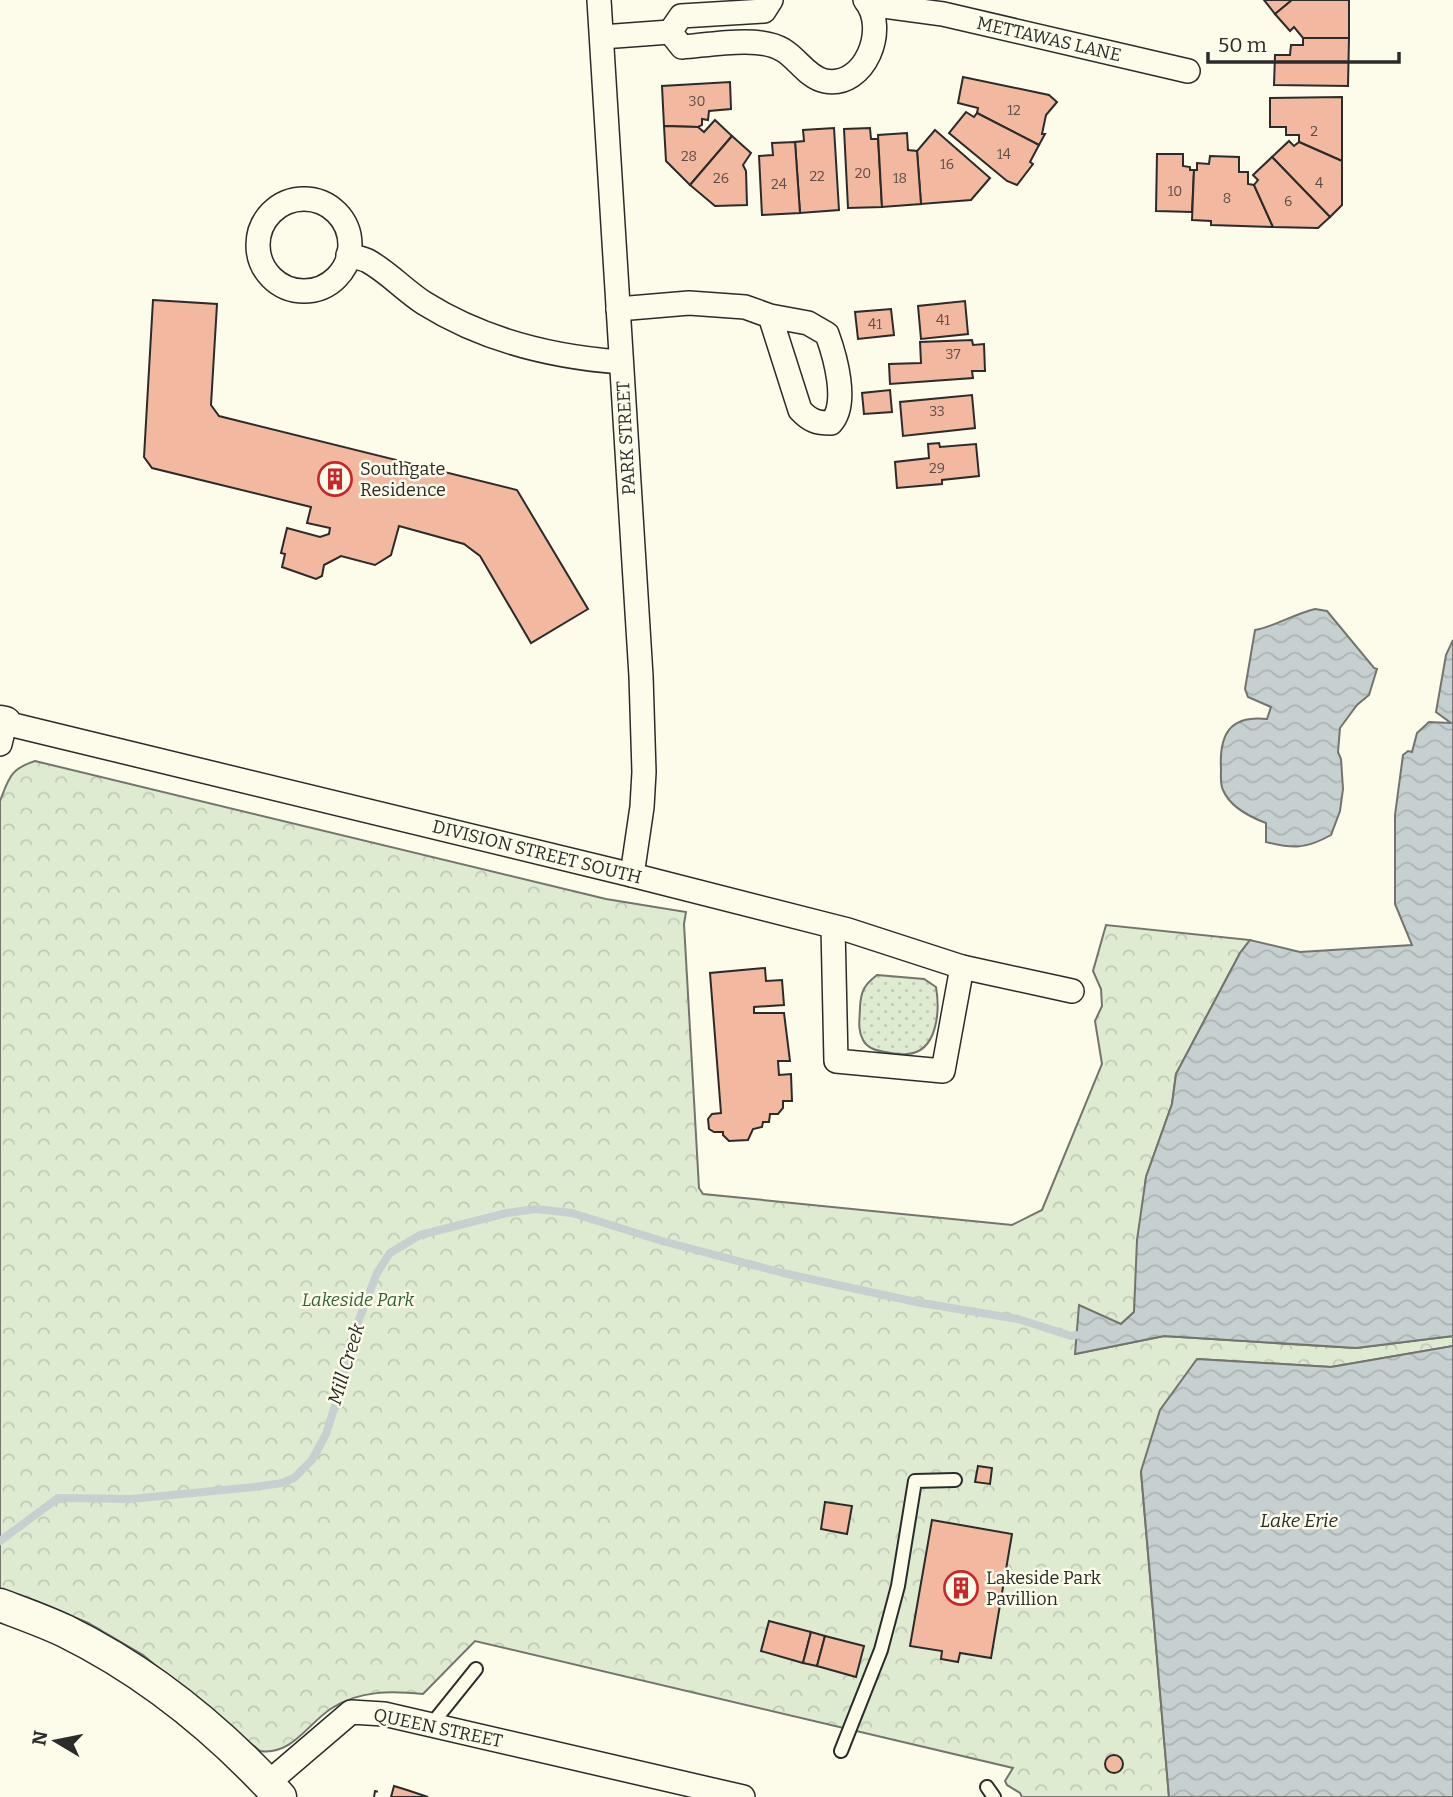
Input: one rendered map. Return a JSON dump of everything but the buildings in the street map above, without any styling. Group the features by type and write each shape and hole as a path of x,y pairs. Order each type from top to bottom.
{"street":[{"name":"PARK STREET","path":"599,0 641,676 644,772 632,875"},
{"path":"670,32 682,47 767,42 783,50 814,77 826,82 842,80 857,71 869,57 875,39 875,21 867,2"},
{"name":"METTAWAS LANE","path":"867,2 943,14 1188,71"},
{"path":"670,32 681,16 768,5"},
{"path":"602,37 670,32"},
{"path":"307,198 324,203 339,214 347,230 348,255 345,265 334,280 318,289 300,291 283,286 269,275 260,260 257,242 262,224 273,210 289,201 307,198"},
{"path":"348,255 368,260 424,303 505,341 566,356 621,362"},
{"path":"618,309 689,303 745,307 769,316 808,323 827,334 838,368 837,417 831,423 818,423 808,419 800,411 769,316"},
{"name":"DIVISION STREET SOUTH","path":"2,730 632,875 833,927 962,967 1072,991"},
{"path":"833,927 836,1061 943,1071 962,967"},
{"name":"QUEEN STREET","path":"0,1605 64,1630 133,1669 206,1725 274,1790 351,1712 384,1714 743,1797"}],"lane":[{"path":"841,1751 881,1650 898,1586 915,1481 955,1480"},
{"path":"430,1725 477,1669"}],"green space":[{"name":"Lakeside Park","path":"35,761 606,899 686,912 684,924 699,1188 703,1194 1012,1225 1042,1210 1102,1064 1095,1021 1102,1006 1101,989 1093,971 1106,925 1250,940 1240,953 1176,1074 1172,1104 1146,1177 1134,1312 1121,1324 1075,1354 1164,1336 1356,1348 1453,1336 1453,1346 1331,1367 1198,1359 1141,1472 1169,1797 1022,1797 1005,1781 1013,1768 475,1641 423,1694 388,1692 354,1698 323,1714 291,1744 271,1751 260,1751 143,1655 88,1623 0,1589 0,801 15,771"},
{"path":"877,975 924,979 936,987 938,1007 935,1028 925,1046 917,1051 907,1054 882,1052 870,1047 863,1040 859,1028 861,997 866,985"}],"water":[{"path":"1315,609 1327,611 1377,669 1369,695 1357,705 1340,728 1338,752 1343,789 1340,811 1331,835 1307,845 1284,846 1266,842 1266,823 1241,811 1226,796 1221,783 1222,746 1229,729 1244,720 1267,719 1271,707 1248,697 1245,689 1255,630"},
{"path":"1453,640 1453,1336 1356,1348 1164,1336 1075,1354 1079,1305 1121,1324 1134,1312 1137,1240 1146,1177 1172,1104 1176,1074 1240,953 1250,940 1300,952 1412,945 1395,904 1395,815 1403,755 1408,751 1412,752 1417,733 1429,722 1451,723 1436,712 1446,655"},
{"name":"Lake Erie","path":"1453,1346 1453,1797 1169,1797 1141,1471 1160,1410 1197,1359 1331,1367"}],"waterway":[{"name":"Mill Creek","path":"0,1541 58,1498 131,1499 254,1487 282,1483 294,1478 312,1460 326,1434 342,1384 350,1343 377,1273 390,1253 420,1235 507,1213 536,1209 572,1213 662,1241 783,1273 916,1302 1018,1319 1071,1336 1076,1335"}],"fence":[{"path":"374,1797 375,1791 379,1792"}],"place":[{"name":"Southgate Residence","path":"335,479"},
{"name":"Lakeside Park Pavillion","path":"961,1588"}]}
